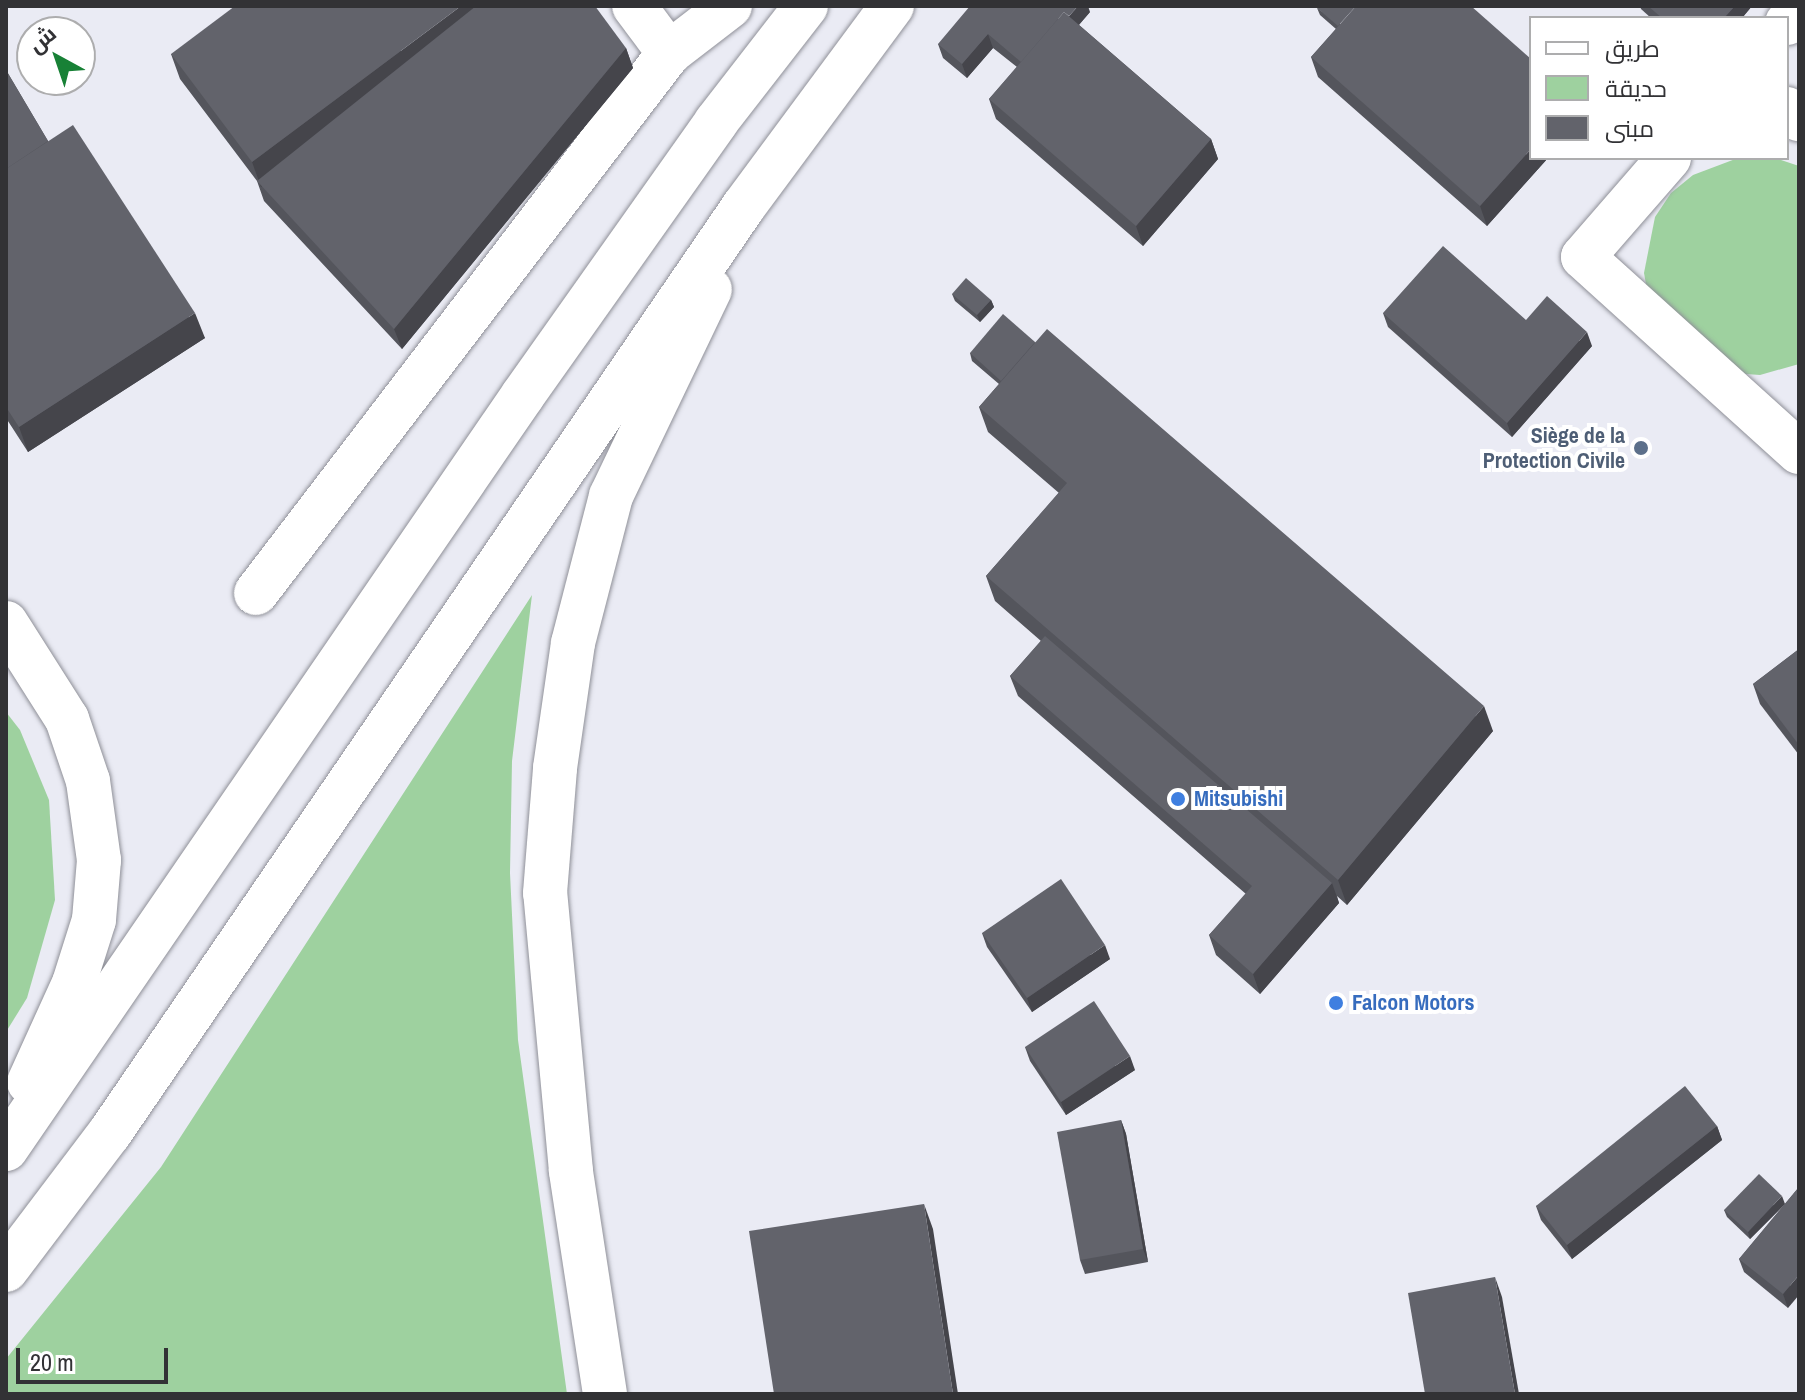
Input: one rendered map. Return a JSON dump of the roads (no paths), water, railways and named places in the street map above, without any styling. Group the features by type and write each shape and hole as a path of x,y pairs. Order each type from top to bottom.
{"main road":[{"path":"634,6 669,53"},
{"path":"256,593 669,53 730,6"},
{"path":"6,1149 523,395 716,122 806,6"},
{"path":"6,1270 109,1134 744,206 892,6"},
{"path":"1667,160 1583,257 1797,445"},
{"path":"605,1394 571,1171 545,893 555,768 573,643 611,496 696,324 744,206"},
{"path":"6,623 67,719 88,781 99,860 94,920 74,983 6,1134"}],"place":[{"name":"Siège de la Protection Civile","path":"1641,448"},
{"name":"Mitsubishi","path":"1178,799"},
{"name":"Falcon Motors","path":"1336,1003"}]}
